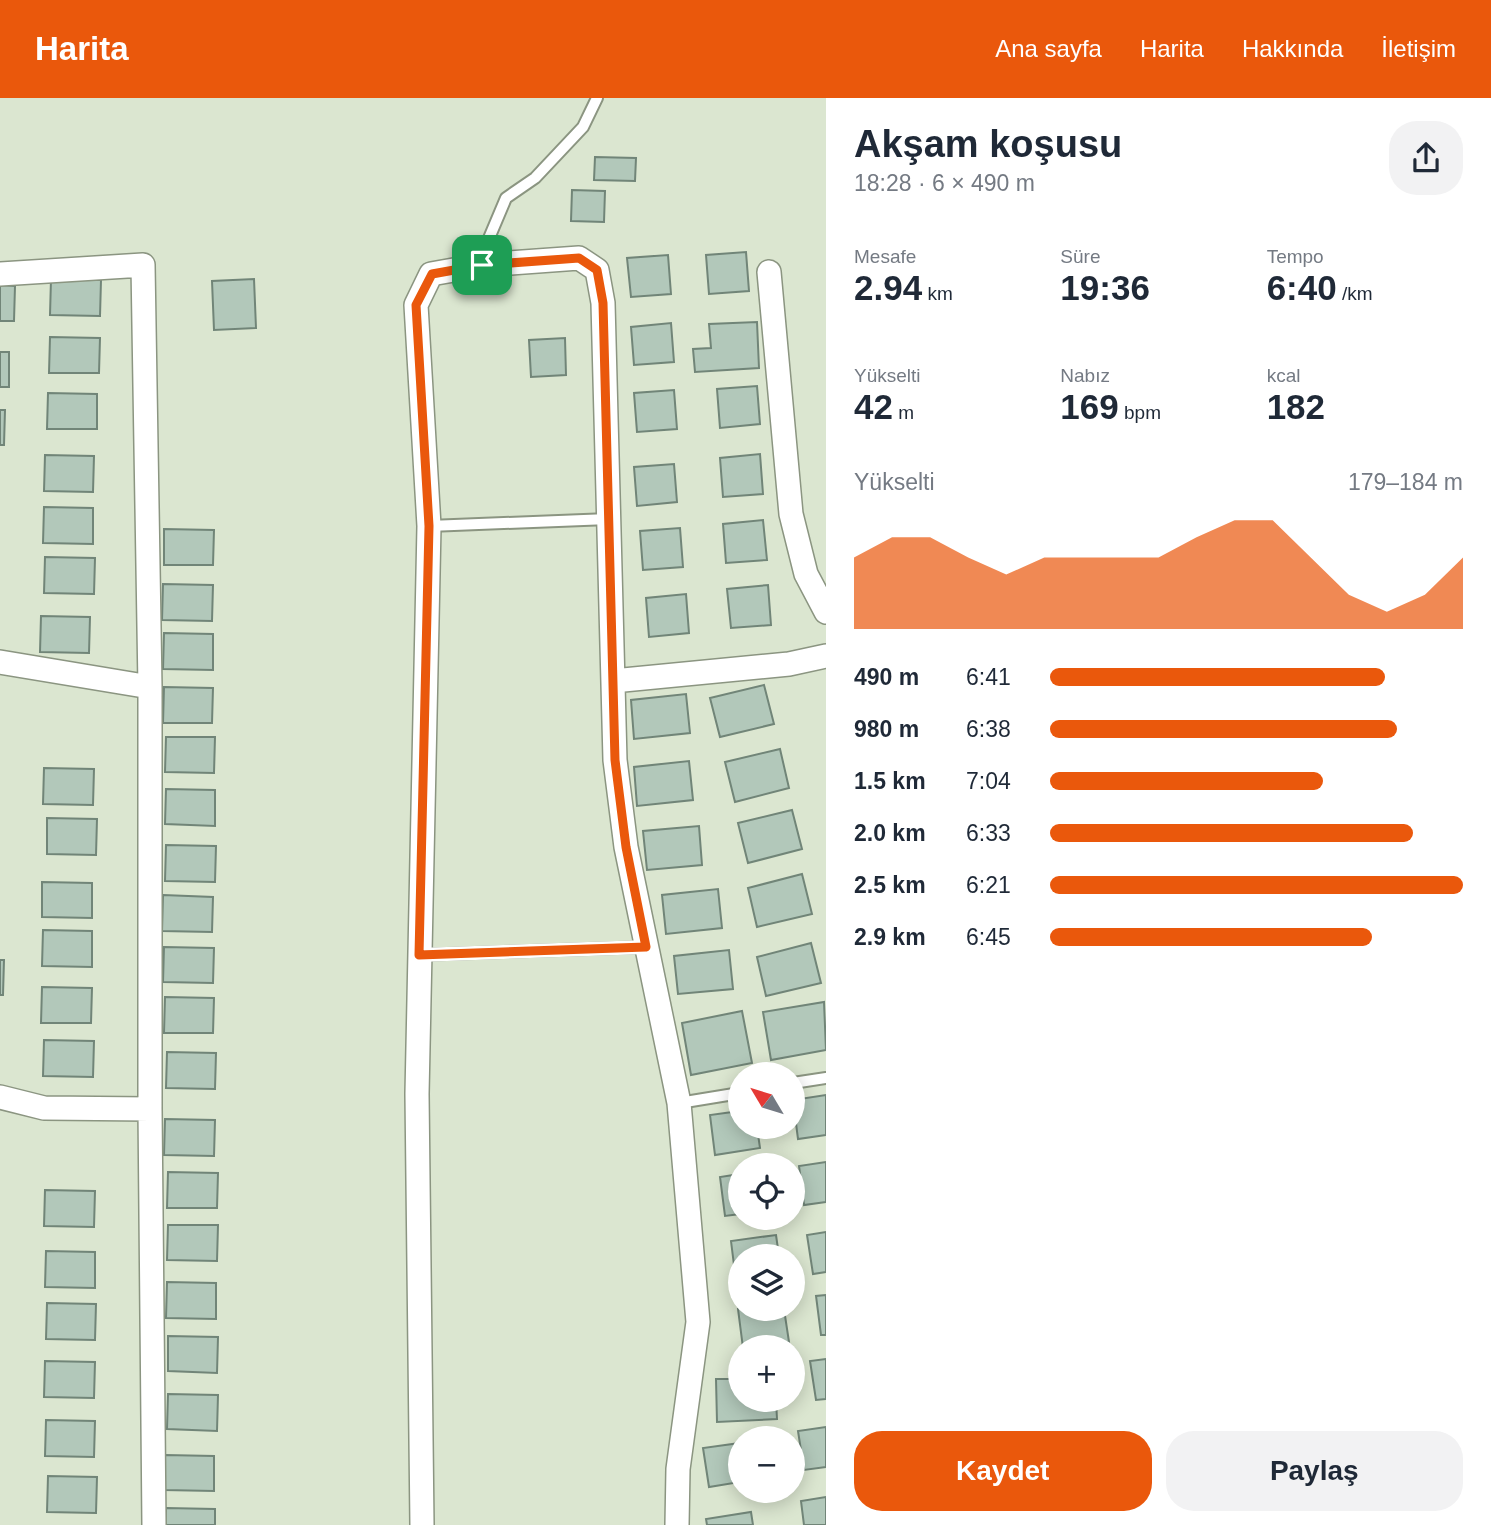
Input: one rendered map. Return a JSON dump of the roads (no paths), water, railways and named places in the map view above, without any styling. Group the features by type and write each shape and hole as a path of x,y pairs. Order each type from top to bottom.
{"street":[{"path":"422,1525 417,1094 429,526 416,305 432,274 482,265 579,258 597,270 603,303 615,760 624,834 679,1103 698,1322 678,1469 677,1525"},
{"path":"0,274 143,265 150,687 154,1525"},
{"path":"769,272 791,514 806,574 826,612"},
{"path":"613,681 789,664 826,656"},
{"path":"0,662 150,687"},
{"path":"0,1097 44,1108 150,1109"}],"lane":[{"path":"482,265 487,243 506,198 535,178 583,127 597,98"},
{"path":"429,526 609,519"},
{"path":"419,955 646,947"},
{"path":"805,1081 826,1078"},
{"path":"679,1103 728,1095"}]}
